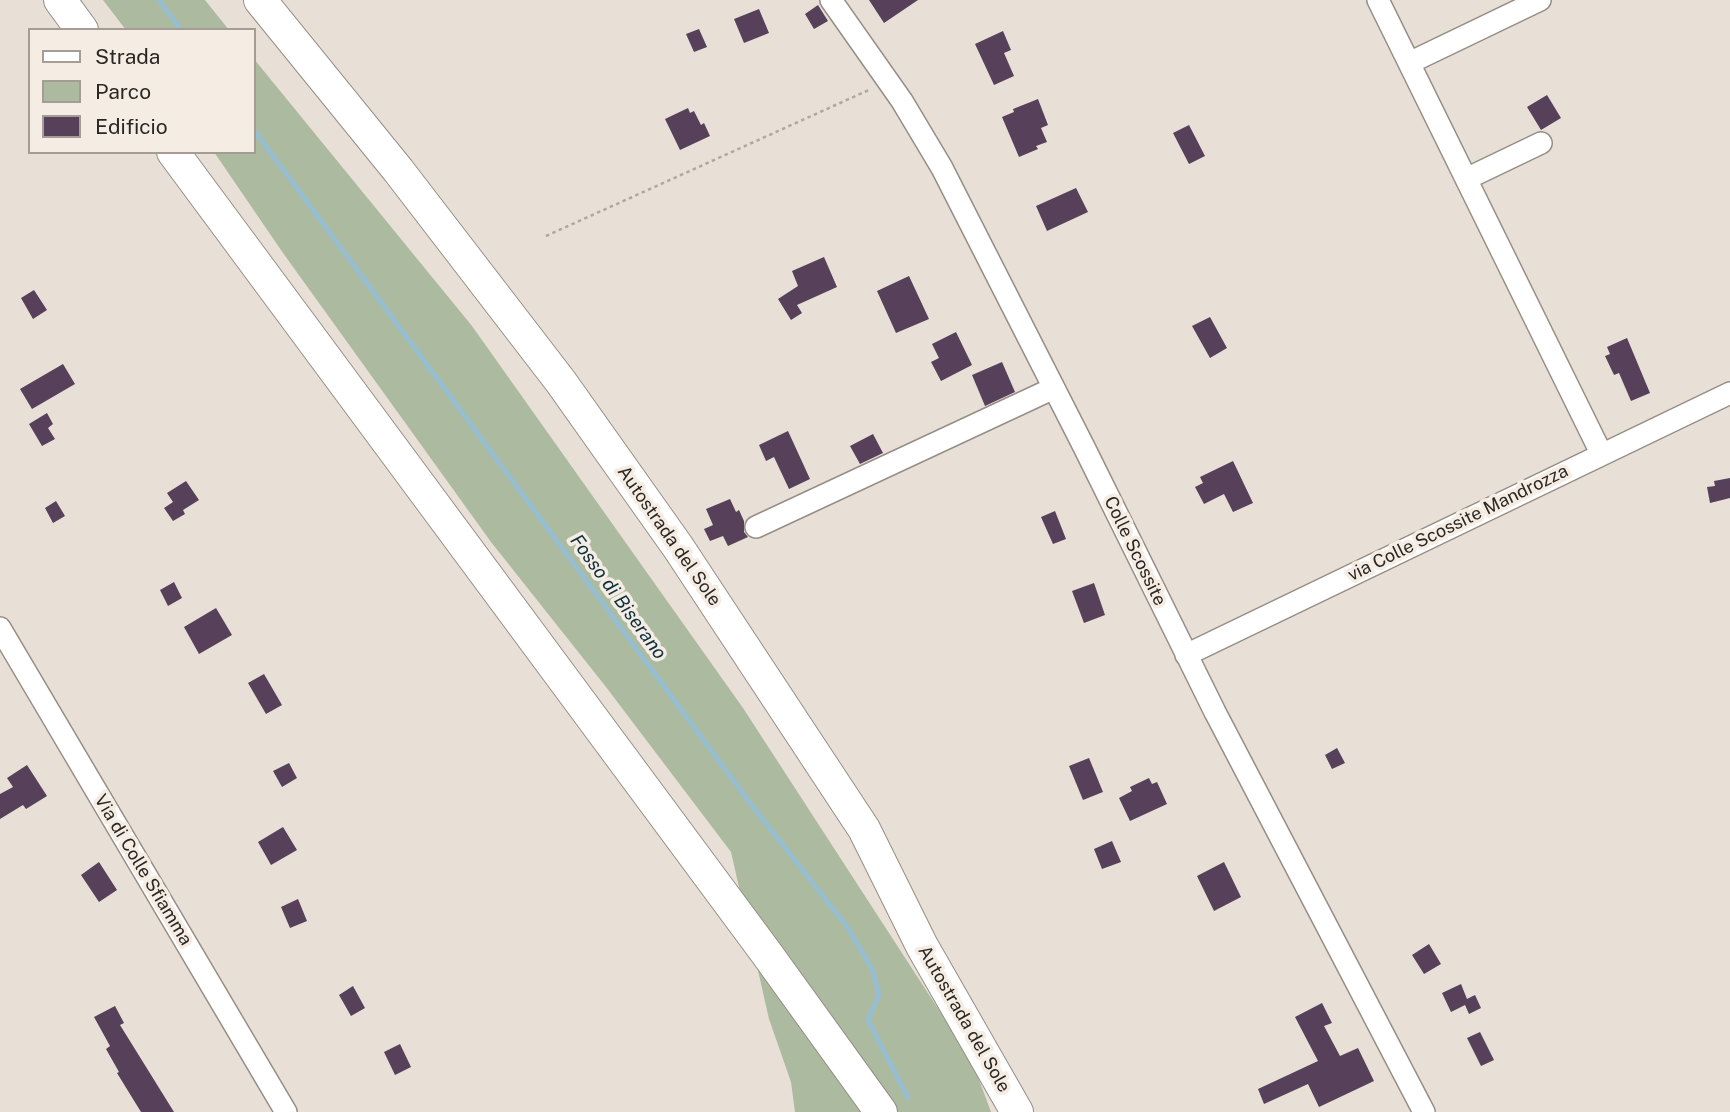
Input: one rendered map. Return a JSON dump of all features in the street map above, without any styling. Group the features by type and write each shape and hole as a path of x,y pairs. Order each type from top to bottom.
{"highway":[{"path":"60,0 81,28"},
{"name":"Autostrada del Sole","path":"260,0 398,170 553,372 678,547 864,830 922,946 1017,1112"},
{"path":"174,154 759,943 881,1112"}],"street":[{"name":"Colle Scossite","path":"831,0 889,81 942,168 1186,655 1424,1112"},
{"path":"1378,0 1601,453"},
{"path":"1409,63 1540,0"},
{"path":"1466,179 1541,143"},
{"path":"756,527 1054,388"},
{"name":"via Colle Scossite Mandrozza","path":"1186,655 1730,393"},
{"name":"Via di Colle Sfiamma","path":"0,628 286,1112"}],"path":[{"path":"546,236 889,81"}],"green space":[{"path":"103,0 205,0 227,28 124,28"},
{"path":"256,61 472,326 743,708 972,1061 991,1112 795,1112 791,1082 769,1019 731,852 606,687 491,542 283,253 215,154 256,154"}],"building":[{"path":"869,0 918,0 884,23"},
{"path":"818,5 828,21 814,29 805,14"},
{"path":"759,9 769,33 744,43 734,19"},
{"path":"699,29 707,47 694,52 686,34"},
{"path":"1003,31 1011,50 1004,53 1014,76 994,85 975,44"},
{"path":"1547,95 1561,118 1541,130 1527,107"},
{"path":"1038,99 1048,125 1041,128 1047,142 1019,157 1002,117 1014,112 1013,109"},
{"path":"688,108 690,113 694,111 701,125 704,123 710,136 680,150 665,119"},
{"path":"1189,125 1205,156 1189,164 1173,133"},
{"path":"1076,188 1088,212 1047,231 1036,206"},
{"path":"824,257 837,287 797,305 802,313 791,320 778,299 798,286 792,271"},
{"path":"909,276 929,319 896,333 877,291"},
{"path":"34,290 47,310 33,319 21,298"},
{"path":"1210,317 1227,348 1210,358 1192,326"},
{"path":"956,332 972,365 941,381 931,362 939,358 932,344"},
{"path":"1627,338 1650,393 1631,401 1619,373 1614,375 1605,356 1610,354 1607,347"},
{"path":"1002,362 1015,392 985,406 972,375"},
{"path":"63,364 75,384 32,409 20,389"},
{"path":"47,413 53,424 48,428 55,439 42,446 29,424"},
{"path":"788,431 810,479 789,489 774,457 766,461 759,445"},
{"path":"873,434 883,453 860,464 850,446"},
{"path":"1233,461 1253,503 1233,512 1224,494 1204,504 1195,487 1203,483 1200,477"},
{"path":"1730,478 1730,498 1710,503 1707,487 1715,486 1714,481"},
{"path":"186,481 199,500 183,510 185,514 173,521 164,508 173,502 167,493"},
{"path":"730,499 736,512 739,510 744,521 744,532 748,537 728,546 723,536 710,541 704,529 713,525 706,509"},
{"path":"56,501 65,516 53,523 45,508"},
{"path":"1055,511 1066,539 1053,544 1041,517"},
{"path":"174,582 182,598 168,606 160,590"},
{"path":"1094,583 1105,615 1084,623 1072,591"},
{"path":"216,608 232,635 199,654 184,627"},
{"path":"264,674 282,705 266,714 248,683"},
{"path":"1337,748 1345,763 1332,769 1325,755"},
{"path":"1089,758 1103,792 1083,800 1069,766"},
{"path":"289,763 297,778 282,787 273,771"},
{"path":"27,765 47,796 26,809 23,805 0,819 0,794 13,787 7,778"},
{"path":"1149,778 1152,784 1157,782 1167,804 1130,821 1119,798 1132,791 1130,787"},
{"path":"283,827 297,850 271,865 258,842"},
{"path":"1112,841 1121,862 1102,869 1094,849"},
{"path":"99,862 117,890 99,902 81,875"},
{"path":"1224,862 1241,897 1214,911 1197,876"},
{"path":"298,899 307,921 290,928 281,907"},
{"path":"1429,944 1441,964 1424,974 1412,955"},
{"path":"1461,984 1467,999 1475,995 1481,1008 1469,1014 1465,1005 1451,1012 1442,993"},
{"path":"353,986 365,1008 351,1016 339,995"},
{"path":"1322,1003 1332,1023 1324,1026 1340,1056 1358,1048 1374,1081 1319,1107 1308,1084 1264,1104 1258,1089 1318,1061 1295,1017"},
{"path":"115,1006 124,1023 120,1025 174,1112 141,1112 117,1073 119,1072 106,1049 110,1046 94,1017"},
{"path":"1480,1032 1494,1060 1481,1066 1467,1038"},
{"path":"400,1044 411,1067 395,1075 384,1052"}],"waterway":[{"name":"Fosso di Biserano","path":"159,0 180,28"},
{"name":"Fosso di Biserano","path":"256,133 750,803 848,928 872,969 879,995 868,1020 908,1098"}]}
